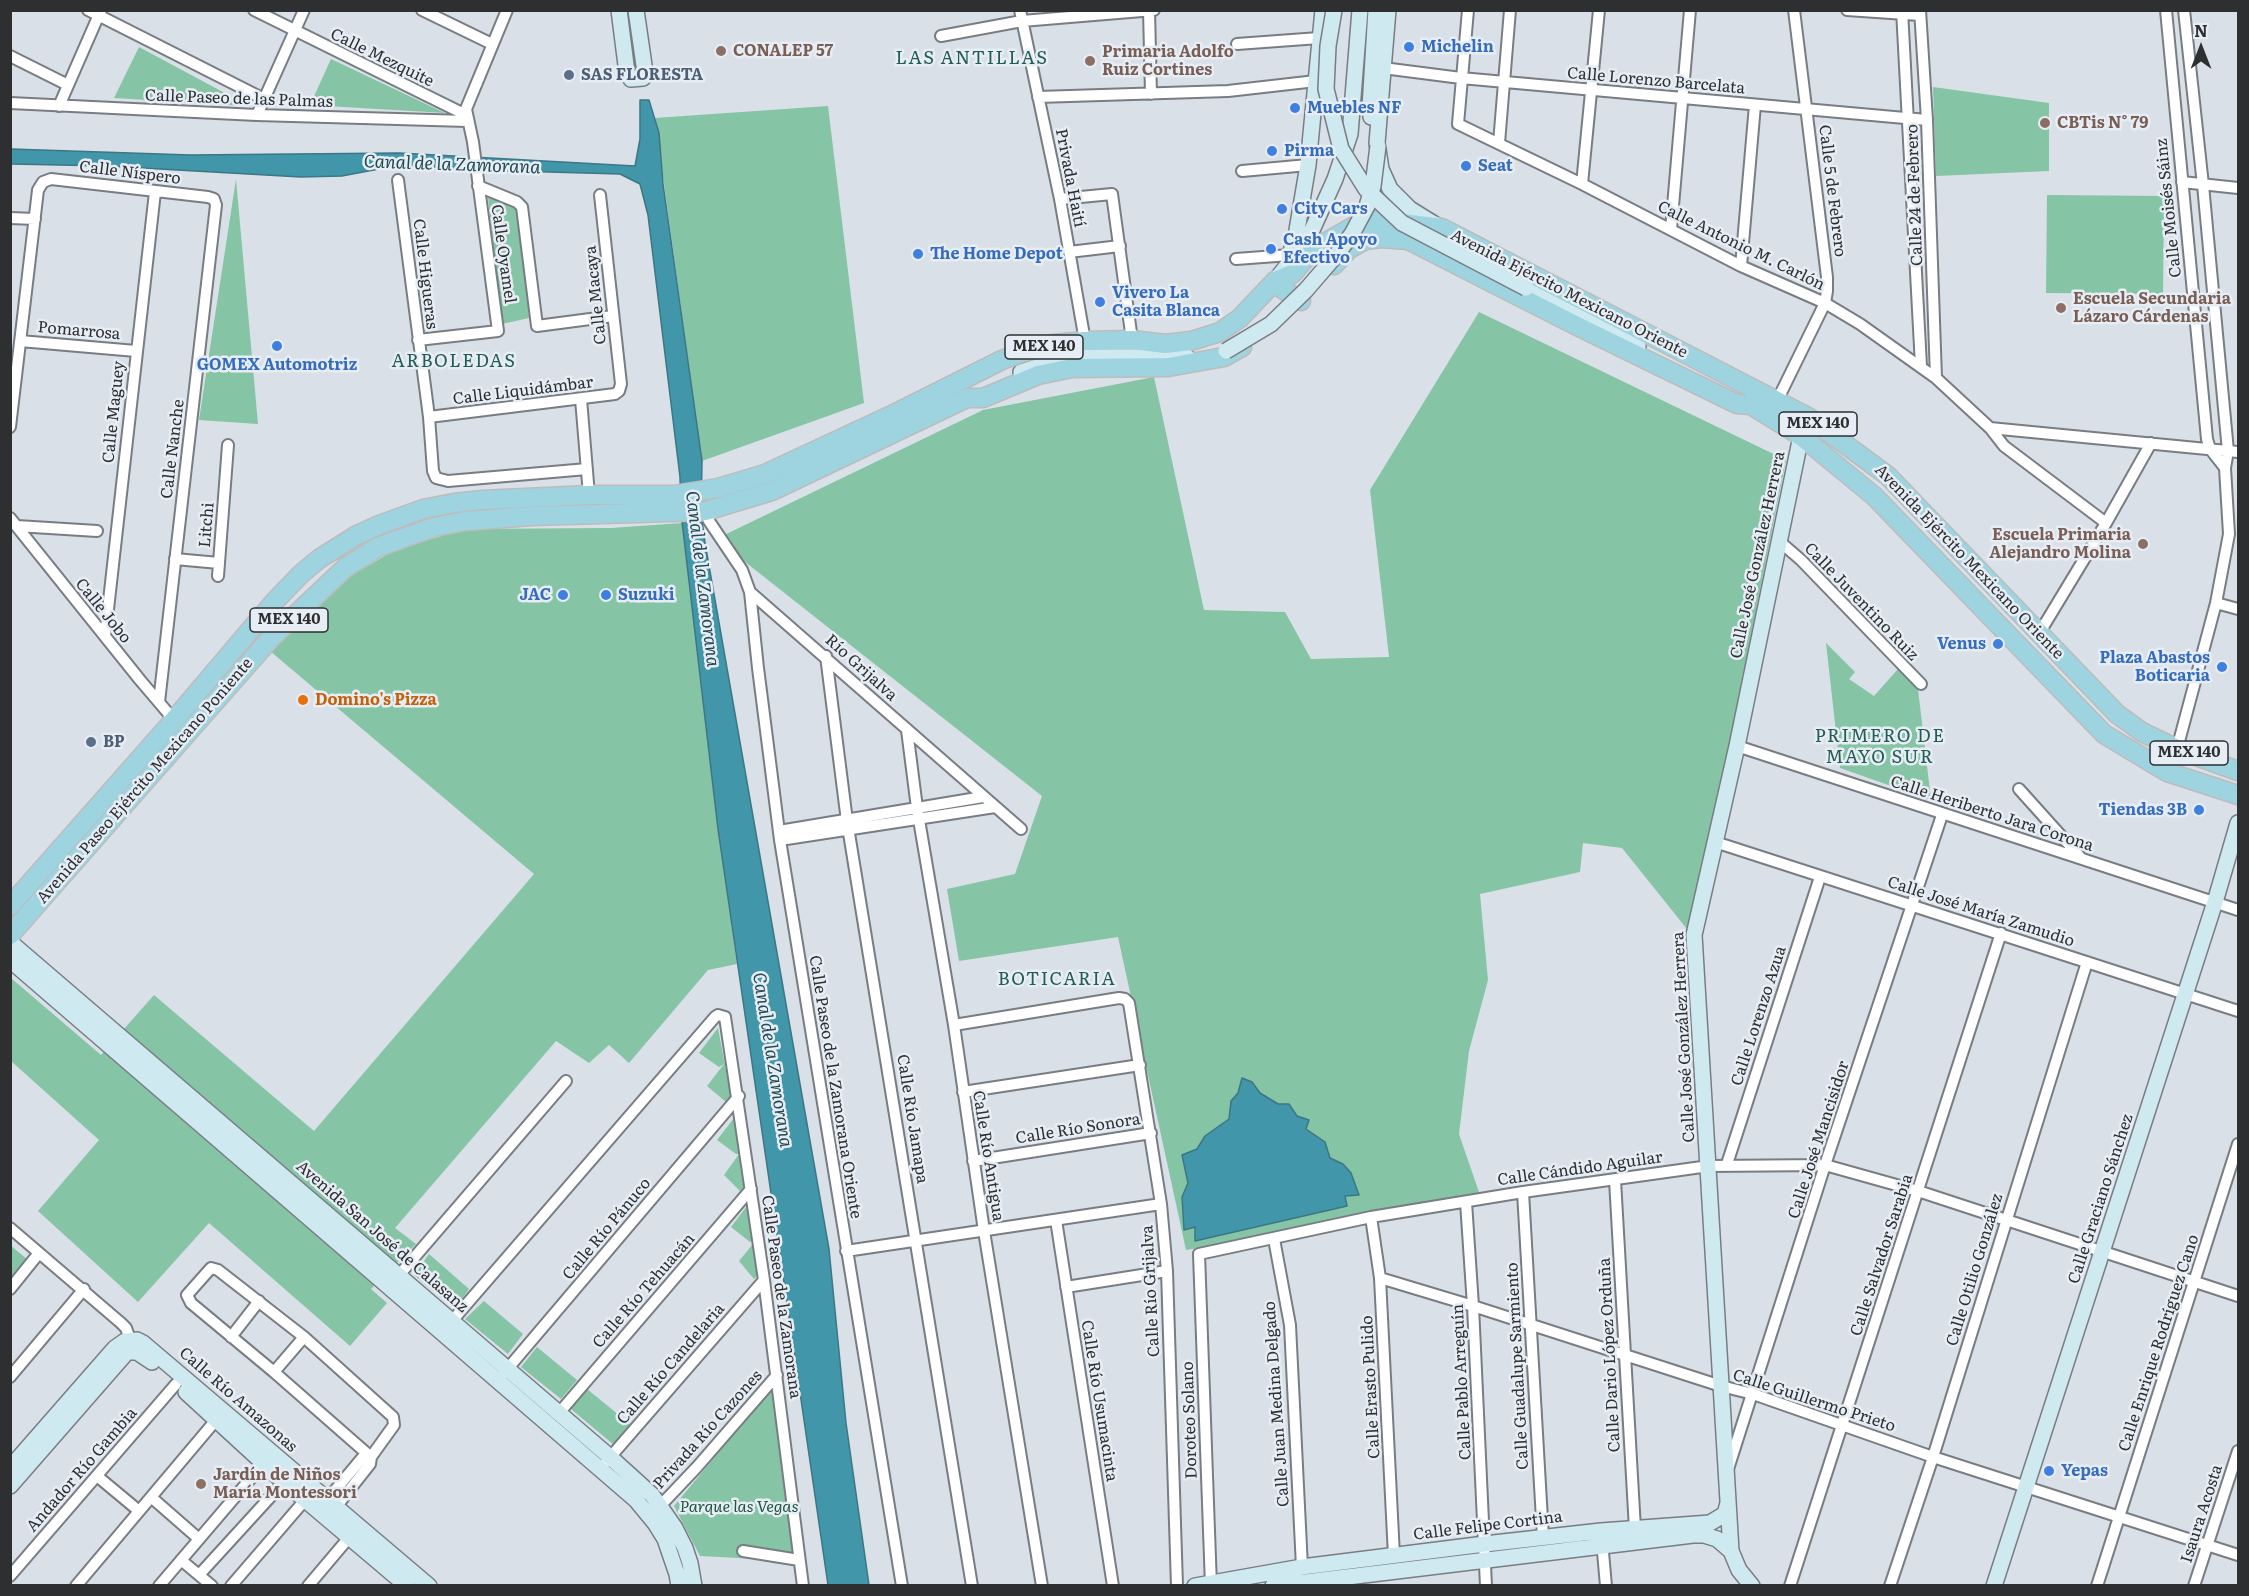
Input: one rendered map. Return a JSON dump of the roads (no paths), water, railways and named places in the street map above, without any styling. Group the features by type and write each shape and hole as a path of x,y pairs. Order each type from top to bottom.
{"main road":[{"name":"Avenida Ejército Mexicano Oriente","path":"676,504 717,488 765,474 896,413 1002,360 1053,344 1132,340 1174,343 1191,341 1220,332 1240,318 1274,282 1292,274 1314,249 1358,224 1378,220 1442,228 1808,417 1888,476 2117,714 2142,732 2177,749 2238,771"},
{"name":"Avenida Ejército Mexicano Oriente","path":"1301,302 1349,249 1365,240 1381,238 1408,240 1737,404 1751,405 1801,436 1874,496 2104,734 2167,772 2238,795"},
{"path":"1274,282 1301,302"},
{"name":"MEX 140","path":"676,504 705,511 772,491 967,398 983,398 1038,375 1072,368 1168,367 1224,357 1282,321 1301,302"},
{"name":"Avenida Paseo Ejército Mexicano Poniente","path":"11,906 252,627 301,574 319,559 357,535 423,509 482,500 589,495 676,504"},
{"name":"Avenida Paseo Ejército Mexicano Poniente","path":"10,935 271,638 320,589 360,556 409,535 465,521 676,504"}],"street":[{"name":"Calle Mezquite","path":"254,10 467,118"},
{"path":"256,115 303,10"},
{"path":"422,10 492,44"},
{"name":"Calle Oyamel","path":"418,340 498,331 467,118 467,102 507,10"},
{"path":"619,10 627,73 631,79 643,78 645,72 636,10"},
{"path":"941,36 1021,16 1154,10"},
{"path":"1274,282 1290,255 1296,236 1308,165 1323,10"},
{"name":"Avenida Ejército Mexicano Oriente","path":"1334,10 1326,89 1341,149 1366,189 1402,223 1751,405"},
{"path":"1274,282 1308,239 1335,179 1350,134 1360,10"},
{"path":"1376,10 1370,108 1381,169 1390,189 1410,209 1442,228"},
{"path":"1378,146 1388,10"},
{"path":"1461,78 1468,10"},
{"path":"1499,143 1510,10"},
{"path":"1582,184 1599,10"},
{"path":"1671,229 1689,10"},
{"name":"Calle 5 de Febrero","path":"1777,401 1825,303 1827,277 1794,10"},
{"path":"1847,10 1920,13"},
{"name":"Calle Moisés Sáinz","path":"2166,10 2206,439 2210,449 2225,468"},
{"path":"2177,749 2216,603 2229,534 2225,468 2233,452 2184,10"},
{"path":"1149,11 1151,94"},
{"path":"59,106 96,12 264,99"},
{"name":"Calle 24 de Febrero","path":"1902,13 1921,366"},
{"name":"Calle 24 de Febrero","path":"1920,13 1927,120 1936,378"},
{"name":"Privada Haití","path":"1021,16 1060,199 1085,341"},
{"path":"1237,44 1319,38"},
{"path":"10,56 68,85"},
{"name":"Calle Lorenzo Barcelata","path":"1383,68 1461,78 1807,111 1927,120"},
{"name":"Calle Antonio M. Carlón","path":"1461,78 1458,124 1582,184 1741,266 1825,303 1860,324 1936,378 1990,428 2004,446 2106,523"},
{"path":"1038,97 1228,91 1316,81"},
{"path":"1315,98 1353,101"},
{"name":"Calle Paseo de las Palmas","path":"10,103 256,115 467,118"},
{"path":"1741,266 1755,105"},
{"name":"MEX 140","path":"967,398 1023,372 1060,360 1107,357 1183,358 1226,351 1271,324 1306,290 1352,234 1373,186 1378,146"},
{"path":"1242,171 1308,165"},
{"name":"Calle Níspero","path":"35,219 38,190 43,182 51,179 214,199"},
{"name":"Calle Higueras","path":"398,180 429,417 433,471 436,478 448,481 587,469"},
{"path":"2182,182 2238,188"},
{"path":"478,186 517,202 522,207 537,326 614,316"},
{"name":"Calle Maguey","path":"105,636 155,192"},
{"path":"1060,199 1112,194 1132,340"},
{"name":"Calle Macaya","path":"600,195 621,384 619,391"},
{"name":"Calle Nanche","path":"159,702 216,205 214,199"},
{"path":"10,218 35,219 10,427"},
{"path":"1069,252 1120,246"},
{"path":"1236,259 1290,255"},
{"name":"Pomarrosa","path":"20,341 136,351"},
{"name":"Calle Liquidámbar","path":"429,417 581,399 615,394 619,391"},
{"path":"581,399 589,495"},
{"path":"1990,428 2233,452"},
{"name":"Calle José González Herrera","path":"1728,1503 1694,935 1737,746 1801,436"},
{"path":"2040,632 2151,443"},
{"name":"Litchi","path":"175,559 219,563 228,445"},
{"name":"Río Grijalva","path":"705,511 709,521 739,565 750,592 826,656 1021,829"},
{"path":"14,522 97,531"},
{"name":"Calle Jobo","path":"14,522 174,720"},
{"name":"Calle Juventino Ruiz","path":"1779,541 1801,560 1921,684"},
{"path":"218,576 219,563"},
{"name":"Calle Paseo de la Zamorana Oriente","path":"750,592 780,835 902,1586"},
{"path":"2216,603 2238,609"},
{"name":"Calle Río Jamapa","path":"826,656 848,825 972,1586"},
{"name":"Calle Río Antigua","path":"907,730 918,814 954,1025 973,1161 1042,1586"},
{"name":"Calle Heriberto Jara Corona","path":"1737,746 2238,910"},
{"path":"2019,789 2081,858"},
{"path":"918,814 983,797"},
{"path":"780,835 918,814 995,807"},
{"name":"Calle José Mancisidor","path":"1726,1475 1754,1394 1825,1165 1942,814"},
{"name":"Calle Graciano Sánchez","path":"1994,1586 2186,994 2238,823"},
{"name":"Calle José María Zamudio","path":"1715,842 2238,1011"},
{"name":"Calle Lorenzo Azua","path":"1727,1164 1820,877"},
{"name":"Calle Salvador Sarabia","path":"1790,1586 2001,933"},
{"name":"Avenida San José de Calasanz","path":"10,942 508,1368 661,1505 685,1548 694,1586"},
{"name":"Avenida San José de Calasanz","path":"10,960 636,1500 655,1523 669,1549 679,1586"},
{"name":"Calle Otilio González","path":"1890,1586 1933,1457 2087,962"},
{"name":"Calle Río Grijalva","path":"954,1025 1119,998 1125,999 1129,1004 1151,1132 1167,1271 1177,1586"},
{"name":"Calle Paseo de la Zamorana","path":"452,1321 715,1017 722,1015 727,1022 739,1096 803,1586"},
{"path":"963,1092 1140,1065"},
{"path":"388,1288 566,1081"},
{"name":"Calle Río Pánuco","path":"497,1380 739,1096"},
{"name":"Calle Río Sonora","path":"973,1161 1151,1132"},
{"name":"Calle Enrique Rodríguez Cano","path":"2097,1586 2238,1144"},
{"name":"Calle Cándido Aguilar","path":"1199,1254 1371,1218 1523,1192 1727,1164 1825,1165 1918,1191 2238,1296"},
{"name":"Calle Dario López Orduña","path":"1615,1180 1635,1529"},
{"path":"281,1195 291,1182"},
{"name":"Calle Río Tehuacán","path":"559,1413 751,1190"},
{"name":"Calle Guadalupe Sarmiento","path":"1523,1192 1543,1537"},
{"name":"Calle Pablo Arreguín","path":"1466,1202 1486,1586"},
{"path":"846,1251 1161,1204"},
{"name":"Calle Erasto Pulido","path":"1371,1218 1380,1278 1394,1556"},
{"name":"Calle Río Usumacinta","path":"1056,1220 1113,1586"},
{"name":"Calle Río Amazonas","path":"10,1228 84,1289 126,1328 132,1345 216,1420 331,1504 354,1532 401,1580 429,1586"},
{"name":"Calle Juan Medina Delgado","path":"1274,1239 1290,1325 1302,1567"},
{"path":"10,1288 39,1253"},
{"name":"Doroteo Solano","path":"1199,1254 1205,1584"},
{"path":"331,1504 370,1464 370,1457 394,1425 393,1417 304,1337 215,1268 211,1268 187,1295 191,1304 274,1372 370,1457"},
{"path":"1066,1287 1167,1271"},
{"name":"Calle Guillermo Prieto","path":"1380,1278 1721,1386 1754,1394 1933,1457 2238,1555"},
{"name":"Calle Río Candelaria","path":"600,1469 764,1280"},
{"path":"10,1377 84,1289"},
{"path":"231,1337 259,1301"},
{"path":"274,1372 304,1337"},
{"path":"10,1468 115,1348 125,1341 132,1345 10,1486"},
{"name":"Calle Río Amazonas","path":"132,1345 143,1343 255,1447 264,1463 284,1482 305,1500 354,1532"},
{"name":"Privada Río Cazones","path":"661,1505 777,1375"},
{"name":"Andador Río Gambia","path":"10,1576 176,1384"},
{"path":"76,1586 216,1420"},
{"name":"Isaura Acosta","path":"2194,1586 2238,1451"},
{"path":"159,1586 264,1463"},
{"path":"97,1476 139,1511"},
{"path":"199,1575 284,1482"},
{"path":"151,1497 199,1539"},
{"path":"231,1586 305,1500"},
{"path":"1728,1503 1731,1551 1739,1570 1752,1586"},
{"name":"Calle Felipe Cortina","path":"1205,1584 1240,1581 1302,1567 1485,1544 1601,1531 1710,1523 1725,1514 1728,1503"},
{"path":"1601,1531 1606,1586"},
{"path":"308,1586 354,1532"},
{"name":"Calle Felipe Cortina","path":"1273,1586 1704,1535 1717,1539 1731,1551"},
{"path":"743,1551 799,1560"},
{"path":"181,1560 212,1586"}],"water":[{"name":"Canal de la Zamorana","path":"640,100 649,100 659,133 663,184 702,461 701,512 705,543 829,1249 846,1423 869,1585 828,1585 718,829 681,513 680,477 648,215 640,184 620,174 400,165 342,176 301,177 107,166 11,164 11,149 190,155 399,153 635,166 640,139"},
{"path":"1242,1078 1252,1082 1260,1093 1278,1104 1289,1104 1297,1116 1309,1120 1306,1129 1325,1142 1330,1158 1343,1164 1351,1173 1359,1195 1345,1196 1347,1206 1195,1241 1195,1227 1184,1230 1182,1197 1188,1183 1182,1155 1197,1149 1205,1136 1229,1119 1231,1101 1238,1093"}],"place":[{"name":"Michelin","path":"1409,47"},
{"name":"CONALEP 57","path":"721,51"},
{"name":"Primaria Adolfo Ruiz Cortines","path":"1090,61"},
{"name":"SAS FLORESTA","path":"569,75"},
{"name":"Muebles NF","path":"1295,108"},
{"name":"CBTis N° 79","path":"2045,123"},
{"name":"Pirma","path":"1272,151"},
{"name":"Seat","path":"1466,166"},
{"name":"City Cars","path":"1282,209"},
{"name":"Cash Apoyo Efectivo","path":"1271,249"},
{"name":"The Home Depot","path":"918,254"},
{"name":"Vivero La Casita Blanca","path":"1100,302"},
{"name":"Escuela Secundaria Lázaro Cárdenas","path":"2061,308"},
{"name":"GOMEX Automotriz","path":"277,346"},
{"name":"Escuela Primaria Alejandro Molina","path":"2143,544"},
{"name":"JAC","path":"563,595"},
{"name":"Suzuki","path":"606,595"},
{"name":"Venus","path":"1998,644"},
{"name":"Plaza Abastos Boticaria","path":"2222,667"},
{"name":"Domino's Pizza","path":"303,700"},
{"name":"BP","path":"91,742"},
{"name":"Tiendas 3B","path":"2199,810"},
{"name":"Yepas","path":"2049,1471"},
{"name":"Jardín de Niños María Montessori","path":"201,1484"}],"district":[{"name":"LAS ANTILLAS","path":"972,59"},
{"name":"ARBOLEDAS","path":"454,362"},
{"name":"PRIMERO DE MAYO SUR","path":"1880,747"},
{"name":"BOTICARIA","path":"1057,980"}],"park label":[{"name":"Parque las Vegas","path":"739,1507"}]}
